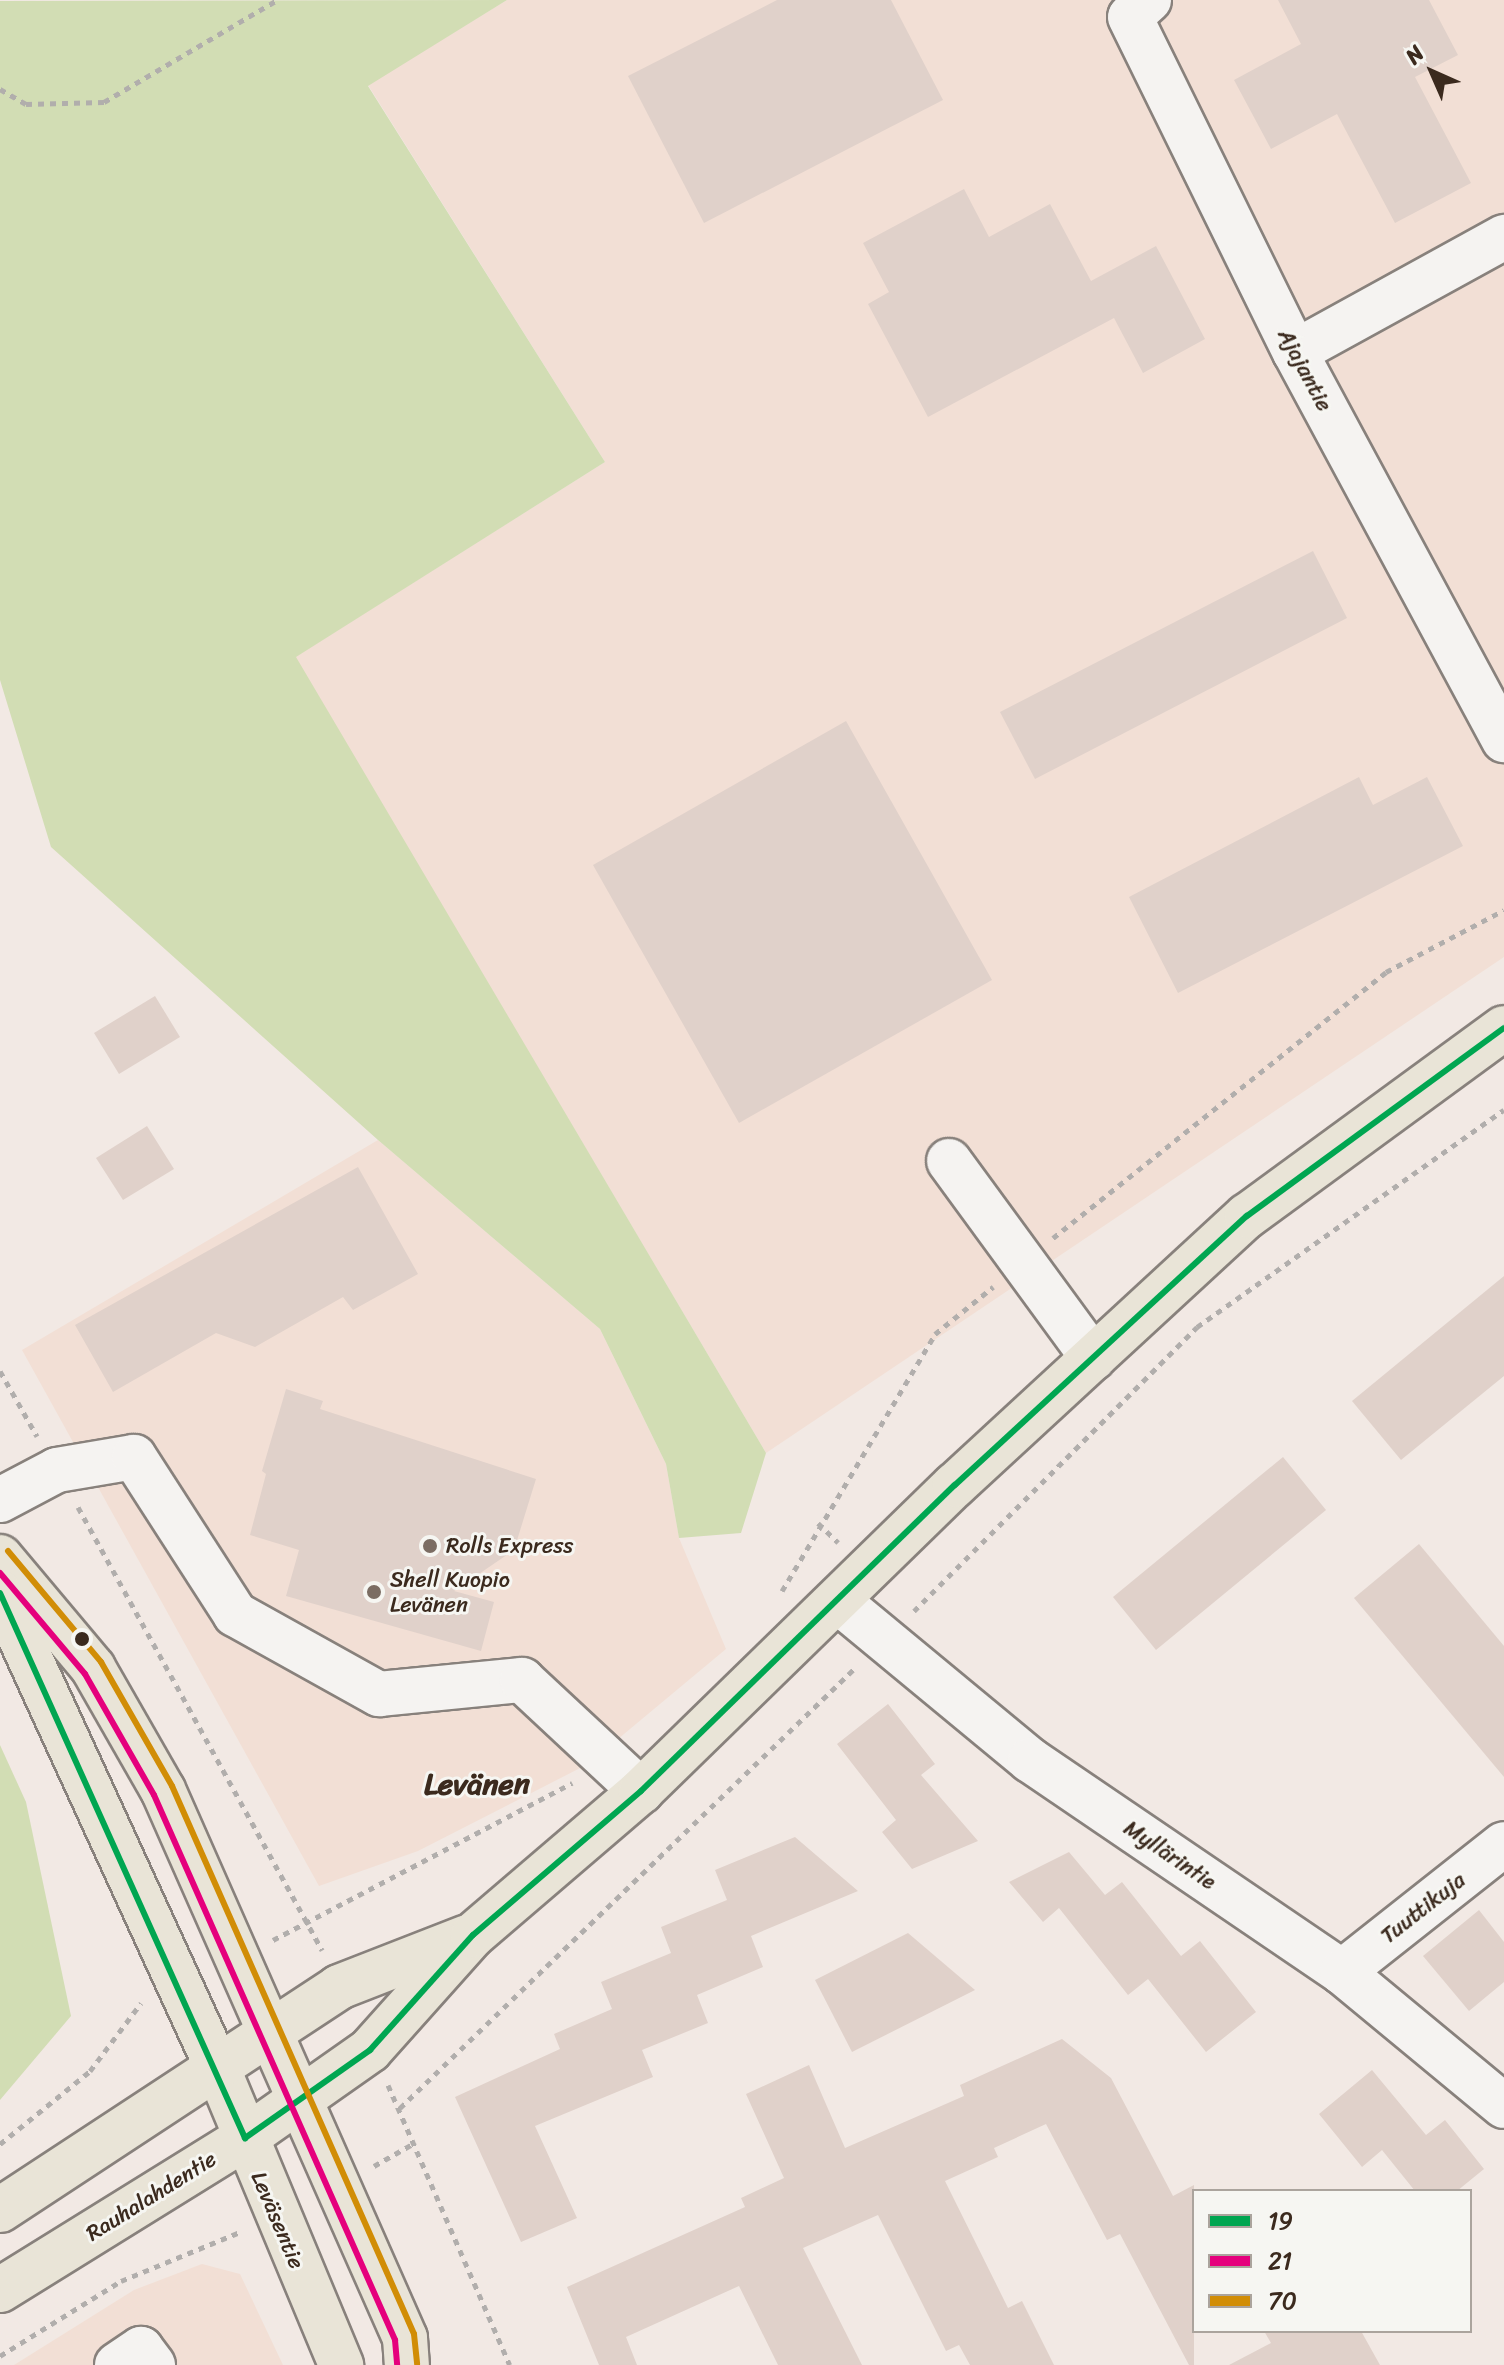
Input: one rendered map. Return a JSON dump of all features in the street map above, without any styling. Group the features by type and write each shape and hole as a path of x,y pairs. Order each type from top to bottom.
{"main road":[{"name":"Rauhalahdentie","path":"0,2290 299,2103 370,2050 473,1935 641,1791 1093,1358 1247,1216 1504,1028"},
{"path":"0,1557 93,1668 163,1790 405,2338 407,2365"},
{"name":"Leväsentie","path":"0,1593 218,2069 341,2365"},
{"name":"Rauhalahdentie","path":"0,2210 339,1987 473,1935"}],"street":[{"name":"Ajajantie","path":"1134,6 1295,352 1504,740"},
{"path":"1295,352 1419,302 1504,237"},
{"path":"949,1161 1093,1358"},
{"path":"0,1500 57,1470 134,1457 235,1614 379,1694 522,1680 641,1791"},
{"name":"Myllärintie","path":"839,1602 899,1626 1030,1760 1342,1972 1504,2106"},
{"name":"Tuuttikuja","path":"1342,1972 1504,1844"},
{"path":"117,2365 141,2349 153,2365"}],"path":[{"path":"0,89 26,104 104,102 277,0"},
{"path":"899,1626 870,1571 818,1523 935,1334 1386,972 1504,910"},
{"path":"510,2365 400,2108 899,1626 1197,1327 1504,1110"},
{"path":"0,1371 309,1922"},
{"path":"0,2144 90,2071 142,2002"},
{"path":"0,2356 121,2281 242,2231"}],"shaded area":[{"path":"507,0 1504,0 1504,957 766,1453 295,657 605,462 368,85"},
{"path":"378,1140 600,1329 666,1464 679,1538 726,1649 588,1764 418,1851 319,1886 22,1350"},
{"path":"202,2264 240,2274 283,2365 14,2365 134,2290"}],"green space":[{"path":"507,0 368,86 605,462 296,657 766,1453 741,1533 679,1538 666,1464 600,1329 378,1140 51,847 0,680 0,1"},
{"path":"0,1745 26,1802 71,2016 0,2100"}],"building":[{"path":"777,0 891,0 943,100 704,223 628,76"},
{"path":"1278,0 1429,0 1458,55 1415,77 1471,183 1395,223 1337,114 1271,149 1234,80 1301,44"},
{"path":"964,189 989,237 1050,204 1091,281 1156,246 1205,339 1143,373 1114,318 928,417 868,304 889,292 863,243"},
{"path":"1313,551 1347,618 1035,779 1000,712"},
{"path":"846,721 992,980 739,1123 593,865"},
{"path":"1359,777 1373,805 1427,777 1463,846 1178,993 1129,897"},
{"path":"155,996 180,1037 119,1074 94,1033"},
{"path":"147,1126 174,1169 123,1200 96,1158"},
{"path":"358,1167 418,1274 353,1310 343,1297 255,1347 216,1333 113,1392 75,1325"},
{"path":"1504,1276 1504,1376 1401,1460 1352,1401"},
{"path":"286,1389 323,1401 320,1409 536,1479 514,1550 454,1591 494,1602 481,1651 286,1596 299,1550 250,1535 266,1474 262,1471"},
{"path":"1283,1457 1326,1510 1156,1650 1113,1597"},
{"path":"1419,1544 1504,1646 1504,1777 1354,1598"},
{"path":"888,1704 935,1764 921,1775 978,1841 912,1869 882,1832 896,1820 837,1744"},
{"path":"795,1837 858,1891 751,1936 763,1967 697,1995 708,2023 642,2050 653,2077 535,2126 577,2218 521,2242 455,2097 560,2049 554,2034 612,2009 601,1982 671,1953 661,1927 727,1900 715,1870"},
{"path":"1069,1852 1105,1895 1122,1882 1181,1956 1200,1941 1256,2012 1206,2052 1148,1979 1128,1995 1059,1908 1043,1922 1009,1882"},
{"path":"1479,1910 1504,1942 1504,1982 1469,2011 1423,1956"},
{"path":"908,1933 975,1990 852,2052 815,1980"},
{"path":"1062,2039 1111,2078 1173,2196 1194,2185 1194,2365 1189,2365 1120,2234 1107,2240 1046,2124 994,2148 998,2157 945,2181 1008,2308 1022,2301 1054,2365 970,2365 959,2345 946,2351 878,2215 803,2248 862,2365 778,2365 739,2286 626,2337 637,2365 599,2365 567,2287 745,2207 741,2198 784,2178 746,2094 809,2065 845,2148 964,2096 960,2085"},
{"path":"1372,2070 1426,2135 1445,2120 1484,2169 1459,2189 1413,2189 1382,2150 1362,2167 1319,2114"},
{"path":"1265,2333 1362,2333 1380,2365 1229,2365 1271,2343"}],"transit line":[{"name":"19","path":"0,1593 245,2138 370,2050 473,1935 641,1791 955,1485 1247,1216 1504,1028"},
{"name":"70","path":"8,1551 101,1662 172,1786 414,2334 417,2364"},
{"name":"21","path":"0,1573 85,1674 154,1795 395,2340 397,2365"}],"place":[{"name":"Rolls Express","path":"430,1546"},
{"name":"Shell Kuopio Levänen","path":"374,1592"}],"district":[{"name":"Levänen","path":"477,1784"}]}
